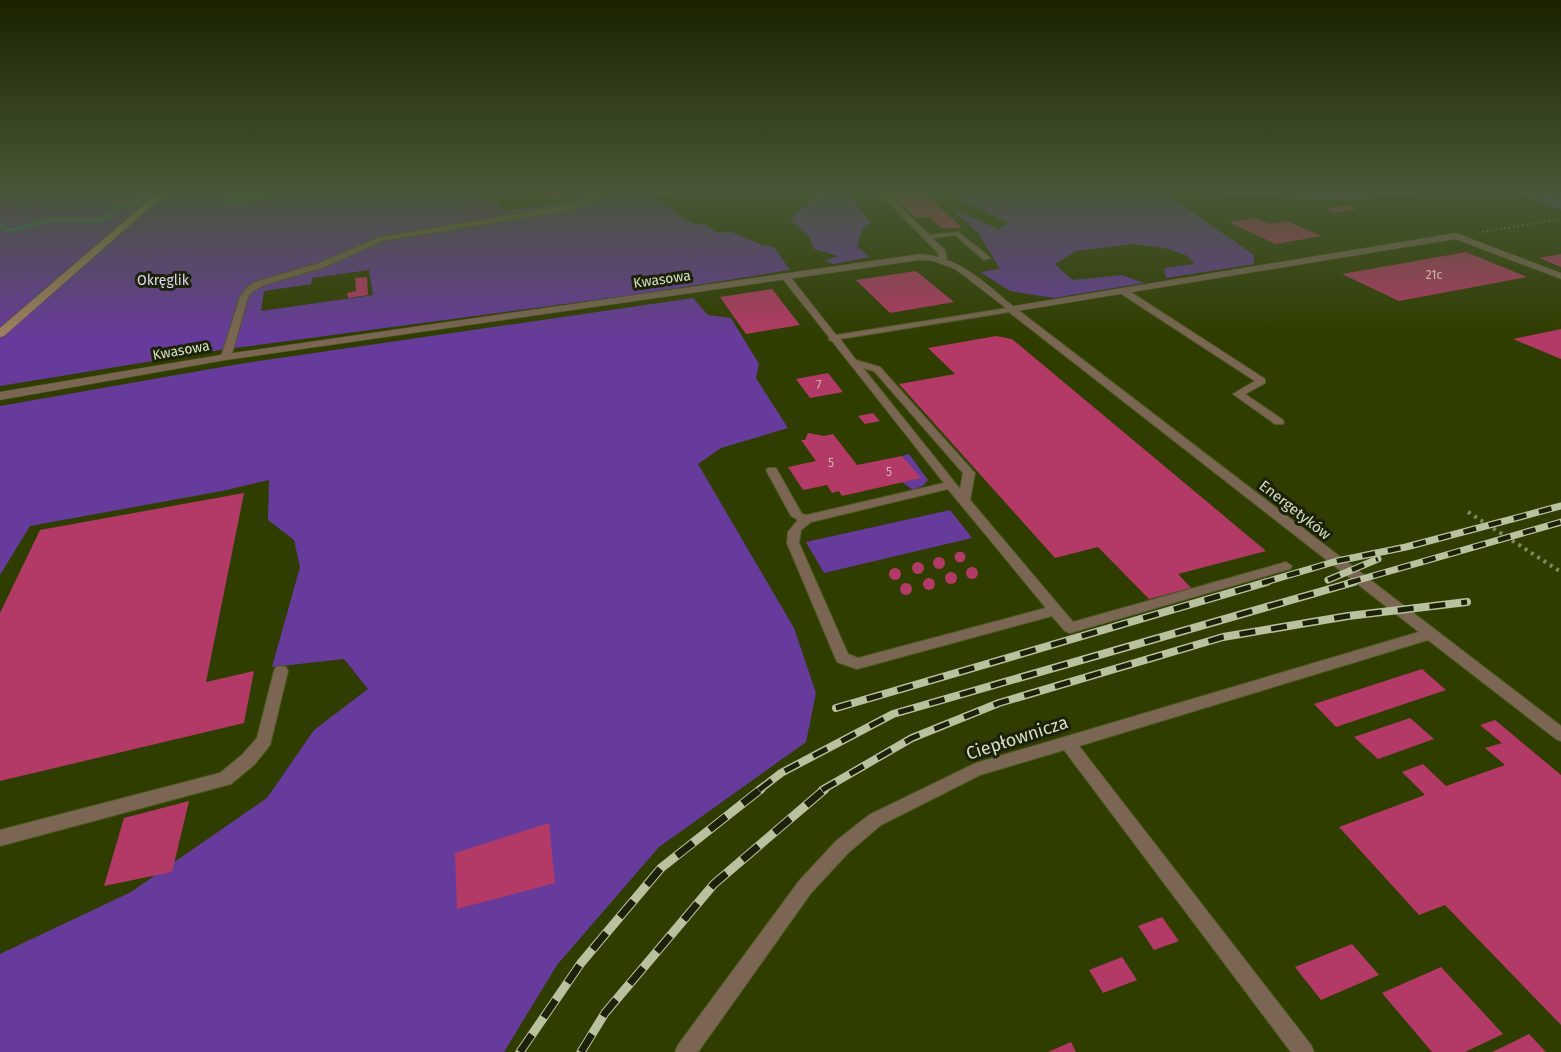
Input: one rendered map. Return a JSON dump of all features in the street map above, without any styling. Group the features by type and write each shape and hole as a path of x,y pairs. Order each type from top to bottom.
{"main road":[{"path":"0,334 110,238"}],"street":[{"path":"943,259 956,265 1011,309 1443,238"},
{"path":"1461,238 1561,276"},
{"name":"Kwasowa","path":"0,396 226,357 920,257 943,259"}],"lane":[{"path":"226,357 244,297 250,289 261,283 322,265 386,238"},
{"path":"927,238 942,252 943,259"},
{"path":"962,238 987,258"},
{"path":"785,276 951,485 1070,628 1286,566"},
{"path":"1123,291 1262,381 1238,394 1279,423"},
{"path":"832,338 1011,309"},
{"name":"Energetyków","path":"1011,309 1561,735"},
{"path":"850,360 877,369 969,473 964,501"},
{"path":"772,470 797,516 807,519"},
{"path":"951,485 807,519 797,525 792,534 794,543 842,658 857,664 1055,610"},
{"name":"Ciepłownicza","path":"685,1052 805,887 842,847 875,820 976,770 1430,634"},
{"path":"0,838 225,780 249,759 264,740 281,671"},
{"path":"1067,742 1304,1052"}],"path":[{"path":"1468,512 1561,572"}],"green space":[{"name":"Okręglik","path":"0,238 746,238 774,247 790,270 640,294 220,350 0,386","holes":["369,270 373,295 261,311 264,291 311,284 312,278"]},
{"path":"809,238 860,238 857,246 870,257 833,264 825,261 839,256 814,249"},
{"path":"981,238 1230,238 1254,255 1254,264 1166,278 1164,268 1194,264 1188,256 1165,248 1132,244 1076,251 1055,264 1072,280 1122,275 1144,283 1054,298 1010,291 980,272 1000,269"},
{"path":"693,298 708,315 731,318 759,364 756,378 788,428 721,448 698,464 794,628 816,693 806,742 659,847 557,965 504,1052 0,1052 0,954 131,892 267,798 314,730 368,689 344,659 272,667 300,567 294,540 268,520 269,480 222,491 30,526 0,575 0,406 239,364"},
{"path":"909,454 928,480 924,485 913,490 902,482 920,478 902,456"},
{"path":"950,510 972,538 824,573 806,542"}],"building":[{"path":"1263,238 1309,238 1276,244"},
{"path":"1466,252 1527,277 1399,301 1342,274"},
{"path":"1561,254 1561,267 1539,258"},
{"path":"916,271 954,302 890,313 856,280"},
{"path":"367,277 368,295 348,298 347,293 356,291 355,278"},
{"path":"772,289 800,325 746,334 720,297"},
{"path":"1561,329 1561,359 1513,339"},
{"path":"996,336 1012,339 1266,551 1178,574 1191,588 1149,599 1098,547 1055,558 899,384 955,374 928,348"},
{"path":"828,373 843,392 810,398 796,379"},
{"path":"873,413 880,421 865,424 858,416"},
{"path":"808,433 824,436 833,434 857,465 902,456 921,478 842,496 839,491 832,493 827,485 803,490 788,467 816,461 801,440 805,440"},
{"path":"244,493 206,682 254,671 244,723 0,781 0,613 40,530"},
{"path":"960,551 966,557 960,563 954,557"},
{"path":"939,557 945,563 939,569 933,563"},
{"path":"918,562 924,568 918,574 912,568"},
{"path":"972,567 978,573 972,579 966,573"},
{"path":"895,568 901,574 895,580 889,574"},
{"path":"951,572 957,578 951,584 945,578"},
{"path":"931,578 935,584 931,590 927,590 923,582"},
{"path":"908,583 912,589 908,595 904,595 900,587"},
{"path":"1422,669 1446,690 1336,727 1314,704"},
{"path":"1410,718 1434,739 1378,759 1354,737"},
{"path":"1495,720 1561,775 1561,1025 1445,905 1419,915 1339,827 1425,795 1402,772 1423,764 1446,786 1505,765 1485,748 1502,743 1480,725"},
{"path":"189,801 172,872 104,886 124,818"},
{"path":"549,823 555,883 457,909 455,853"},
{"path":"1162,917 1179,941 1154,950 1138,926"},
{"path":"1352,944 1379,975 1321,1000 1295,967"},
{"path":"1122,957 1137,980 1103,993 1089,970"},
{"path":"1441,967 1503,1034 1465,1052 1432,1052 1382,993"},
{"path":"1529,1034 1546,1052 1492,1052 1511,1043"},
{"path":"1071,1042 1076,1052 1048,1052"}],"railway":[{"path":"1262,583 1337,561 1406,547 1561,506"},
{"path":"1348,583 1561,522"},
{"path":"1328,580 1378,559"},
{"path":"836,708 1267,582"},
{"path":"759,790 781,773 893,714 1354,582"},
{"path":"822,790 912,738 999,703 1223,637 1348,616 1467,602"},
{"path":"520,1052 581,963 661,868 761,789"},
{"path":"581,1052 605,1013 714,884 825,789"}]}
